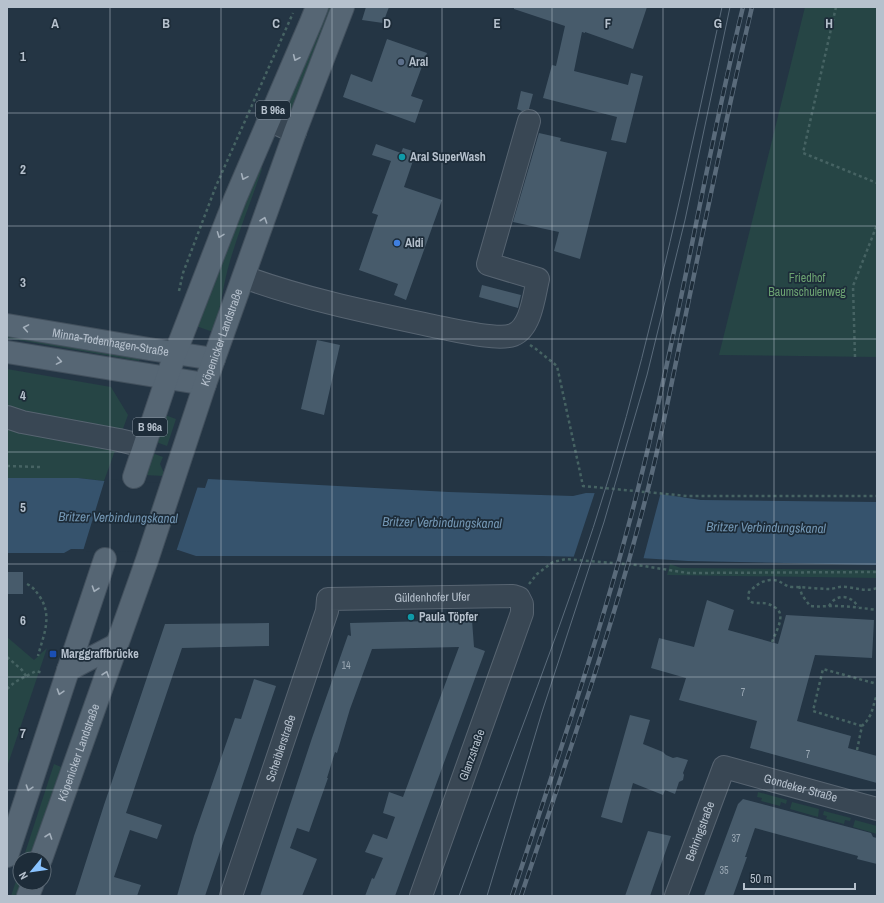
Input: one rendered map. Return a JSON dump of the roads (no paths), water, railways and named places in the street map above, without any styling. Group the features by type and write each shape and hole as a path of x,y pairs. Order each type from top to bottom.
{"main road":[{"name":"Köpenicker Landstraße","path":"44,851 147,560 214,358 295,132 343,7"},
{"name":"B 96a","path":"134,477 175,354 234,199 269,120 308,13"},
{"name":"Minna-Todenhagen-Straße","path":"7,325 175,354 214,358"},
{"path":"7,352 205,384"},
{"path":"7,856 105,559"},
{"path":"68,670 116,645"}],"street":[{"path":"269,120 295,132"},
{"path":"244,277 356,310 459,331 502,338 513,336 520,331 531,312 538,279 488,264 529,121"},
{"path":"7,417 22,422 144,446"},
{"name":"Güldenhofer Ufer","path":"328,599 513,596 519,598 522,604 522,613"},
{"name":"Scheiblerstraße","path":"232,896 328,611 328,599"},
{"name":"Glanzstraße","path":"421,896 522,613"},
{"name":"Gondeker Straße","path":"724,767 877,809"},
{"name":"Behringstraße","path":"676,896 724,767"}],"water":[{"name":"Britzer Verbindungskanal","path":"7,478 78,478 205,488 208,479 449,492 573,496 586,493 660,494 701,500 877,502 877,565 542,556 196,556 178,550 71,549 64,553 7,553"}],"tram line":[{"path":"459,896 557,633 610,474 642,358 656,300 722,7"},
{"path":"487,896 542,712 604,522 647,375 685,220 730,7"}],"railway":[{"path":"512,896 581,688 613,583 641,477 668,360 729,66 743,7"},
{"path":"521,896 573,742 606,638 622,586 650,481 664,422 725,125 752,7"}],"place":[{"name":"Aral","path":"401,62"},
{"name":"Aral SuperWash","path":"402,157"},
{"name":"Aldi","path":"397,243"},
{"name":"Paula Töpfer","path":"411,617"},
{"name":"Marggraffbrücke","path":"53,654"}],"park label":[{"name":"Friedhof Baumschulenweg","path":"807,285"}]}
